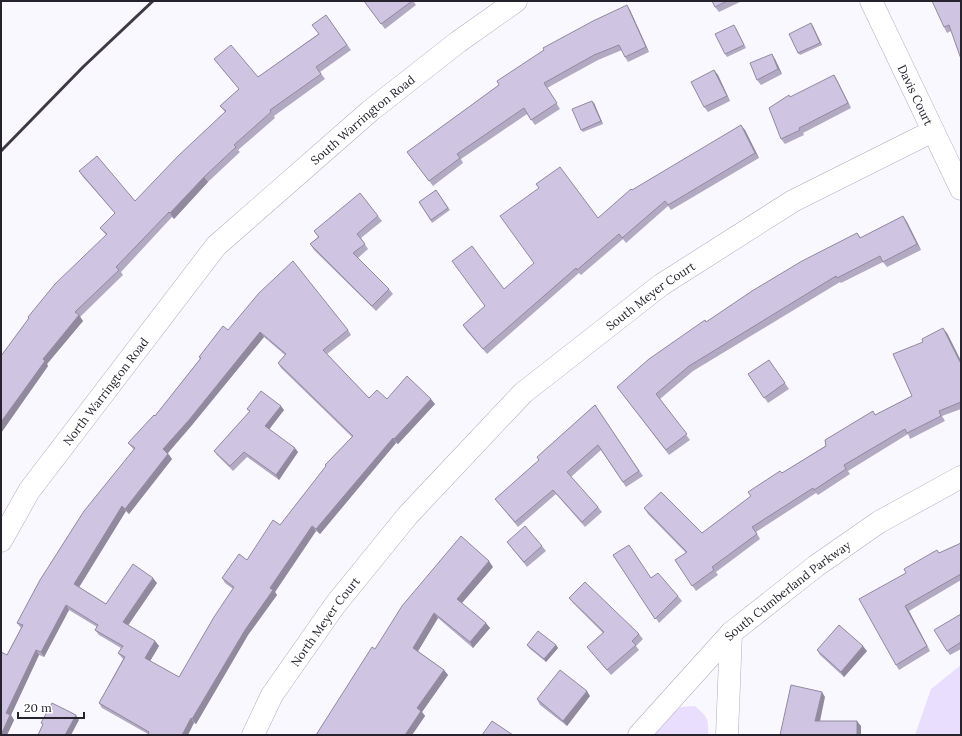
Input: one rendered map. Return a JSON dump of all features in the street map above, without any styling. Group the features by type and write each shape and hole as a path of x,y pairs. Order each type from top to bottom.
{"street":[{"name":"South Warrington Road","path":"216,246 370,111 458,42 516,1"},
{"name":"Davis Court","path":"871,1 961,189"},
{"name":"South Meyer Court","path":"408,515 523,393 661,285 793,201 933,131"},
{"name":"North Warrington Road","path":"1,541 29,491 216,246"},
{"name":"South Cumberland Parkway","path":"639,735 731,633 816,566 879,522 961,477"},
{"name":"North Meyer Court","path":"253,735 272,695 331,612 408,515"},
{"path":"727,735 731,633"}],"shaded area":[{"path":"961,665 961,735 915,735 931,689"},
{"path":"695,706 706,718 708,735 654,735 679,707"}],"building":[{"path":"364,1 412,1 381,24"},
{"path":"712,1 727,1 715,7"},
{"path":"932,1 961,1 961,59 949,25 944,27"},
{"path":"627,5 646,47 625,57 619,45 594,55 544,83 557,103 531,120 524,108 457,154 460,158 429,181 407,152 499,85 497,81 544,50 543,48 593,21"},
{"path":"326,15 347,45 316,67 321,74 270,110 271,112 234,145 236,147 204,177 170,213 169,212 116,267 119,270 75,312 79,315 43,359 45,361 1,422 1,356 29,318 28,317 55,284 107,234 100,228 115,213 79,171 97,156 135,201 178,156 226,111 220,106 239,89 214,59 231,45 258,77 319,34 312,25"},
{"path":"811,23 820,43 798,53 789,34"},
{"path":"734,25 744,45 725,54 715,34"},
{"path":"772,54 778,69 757,80 750,63"},
{"path":"714,70 727,96 704,107 691,82"},
{"path":"834,75 848,103 781,139 769,108 789,95 790,97"},
{"path":"592,101 601,121 581,130 572,109"},
{"path":"741,125 755,153 668,205 665,201 622,238 619,234 577,270 576,268 483,349 463,325 485,306 452,261 472,246 504,289 534,263 500,216 539,188 536,184 560,167 598,218 631,189 632,190"},
{"path":"436,190 448,208 431,220 419,202"},
{"path":"360,193 378,216 357,234 365,244 353,253 389,289 372,306 310,244 319,237 314,231"},
{"path":"903,216 917,244 883,262 880,256 837,278 836,276 689,366 656,394 687,434 666,450 617,387 649,359 705,320 706,322 752,291 802,261 857,233 860,238"},
{"path":"293,261 348,330 323,350 369,398 377,390 387,399 407,376 431,399 394,439 393,438 316,529 312,526 270,588 273,590 245,630 182,735 148,735 149,732 99,703 125,657 118,653 123,646 95,630 98,625 66,605 41,652 36,650 6,713 10,715 1,735 1,652 7,655 23,625 17,623 40,580 84,511 135,448 128,443 154,415 155,416 201,358 199,357 223,326 228,330 259,293","holes":["260,332 286,354 278,363 353,436 325,465 326,466 280,525 273,520 247,560 239,554 222,578 234,587 214,617 179,677 145,658 155,641 123,622 153,578 133,564 106,604 74,584 122,506 125,509 168,454 163,449 189,420"]},
{"path":"943,328 961,362 961,402 939,411 941,416 907,433 905,429 844,465 846,469 752,527 757,534 712,567 714,570 692,586 675,560 687,552 644,508 661,492 702,533 751,496 748,492 780,471 782,473 826,446 825,440 873,411 875,415 912,396 893,354 923,342 922,339"},
{"path":"769,360 785,383 764,398 748,374"},
{"path":"261,391 281,406 265,426 295,448 276,475 244,452 230,466 214,451 250,411 247,409"},
{"path":"595,405 639,471 623,482 598,445 567,472 598,507 582,522 553,490 515,522 495,499 539,460 537,457"},
{"path":"525,526 542,546 524,562 507,542"},
{"path":"461,536 489,561 457,599 486,623 470,642 434,613 413,648 444,670 417,708 421,711 405,735 316,735 372,647 375,649 402,606"},
{"path":"961,543 961,574 905,606 927,646 896,665 859,599 906,573 904,569 937,550 939,553"},
{"path":"629,545 651,578 658,573 678,596 655,619 613,555"},
{"path":"585,582 639,634 632,641 636,645 607,670 587,647 604,632 569,598"},
{"path":"961,614 961,642 947,651 934,630"},
{"path":"839,625 863,646 841,672 817,650"},
{"path":"538,631 556,645 544,659 527,645"},
{"path":"560,670 587,691 563,721 537,699"},
{"path":"791,685 822,692 815,721 857,721 857,735 780,735"},
{"path":"52,703 76,715 65,735 38,735 43,724 41,723"},
{"path":"492,721 513,735 482,735"}],"railway":[{"path":"1,151 83,67 153,1"}]}
